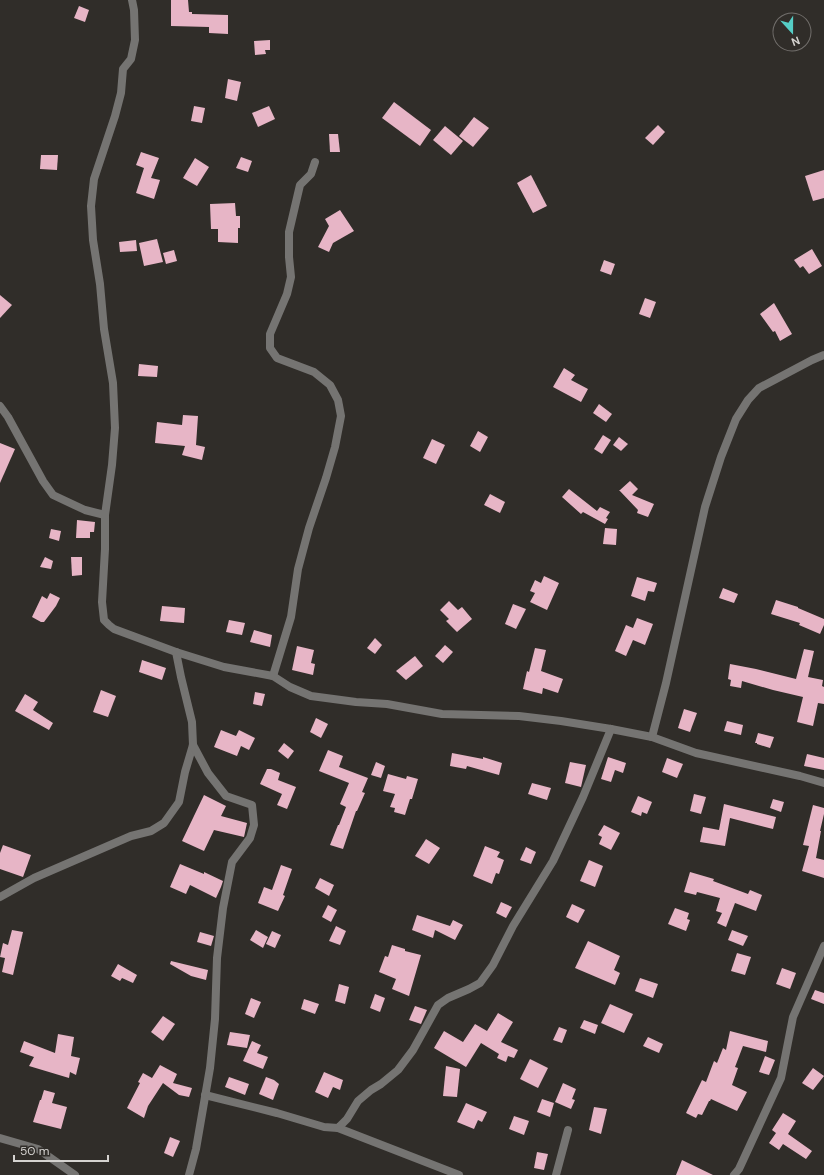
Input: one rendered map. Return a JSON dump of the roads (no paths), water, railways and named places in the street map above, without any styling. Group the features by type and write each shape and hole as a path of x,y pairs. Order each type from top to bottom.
{"street":[{"path":"132,0 134,10 135,40 131,59 123,69 121,93 94,179 91,206 104,329 114,383 115,428 113,458 105,515 102,602 104,620 108,625 114,629 176,652 224,667 273,676 290,687 311,696 356,702 387,704 442,714 519,716 611,729 652,737 696,753 800,776 824,783"},
{"path":"273,676 291,617 296,593 298,569 309,528 333,455 341,416 338,400 330,385 314,372 277,358 270,348 270,334 287,294 291,277 289,232 300,184 312,174 315,162"},
{"path":"652,737 666,683 705,507 721,457 736,419 748,400 760,388 824,355"},
{"path":"0,406 8,416 43,481 53,495 85,510 105,515"},
{"path":"0,897 34,878 131,836 151,831 164,823 179,802 185,772 193,745 192,722 176,652"},
{"path":"338,1128 347,1119 358,1101 398,1070 413,1050 438,1005 448,998 480,983 493,965 513,926 552,861 583,797 611,729"},
{"path":"189,1175 196,1149 210,1068 215,1019 217,958 223,908 232,862 250,838 254,825 252,805 226,796 208,773 193,745"},
{"path":"734,1175 739,1170 781,1078 793,1017 824,946"},
{"path":"205,1095 277,1113 324,1127 338,1128 459,1175"},
{"path":"556,1175 568,1130"},
{"path":"0,1138 38,1149 75,1175"}]}
